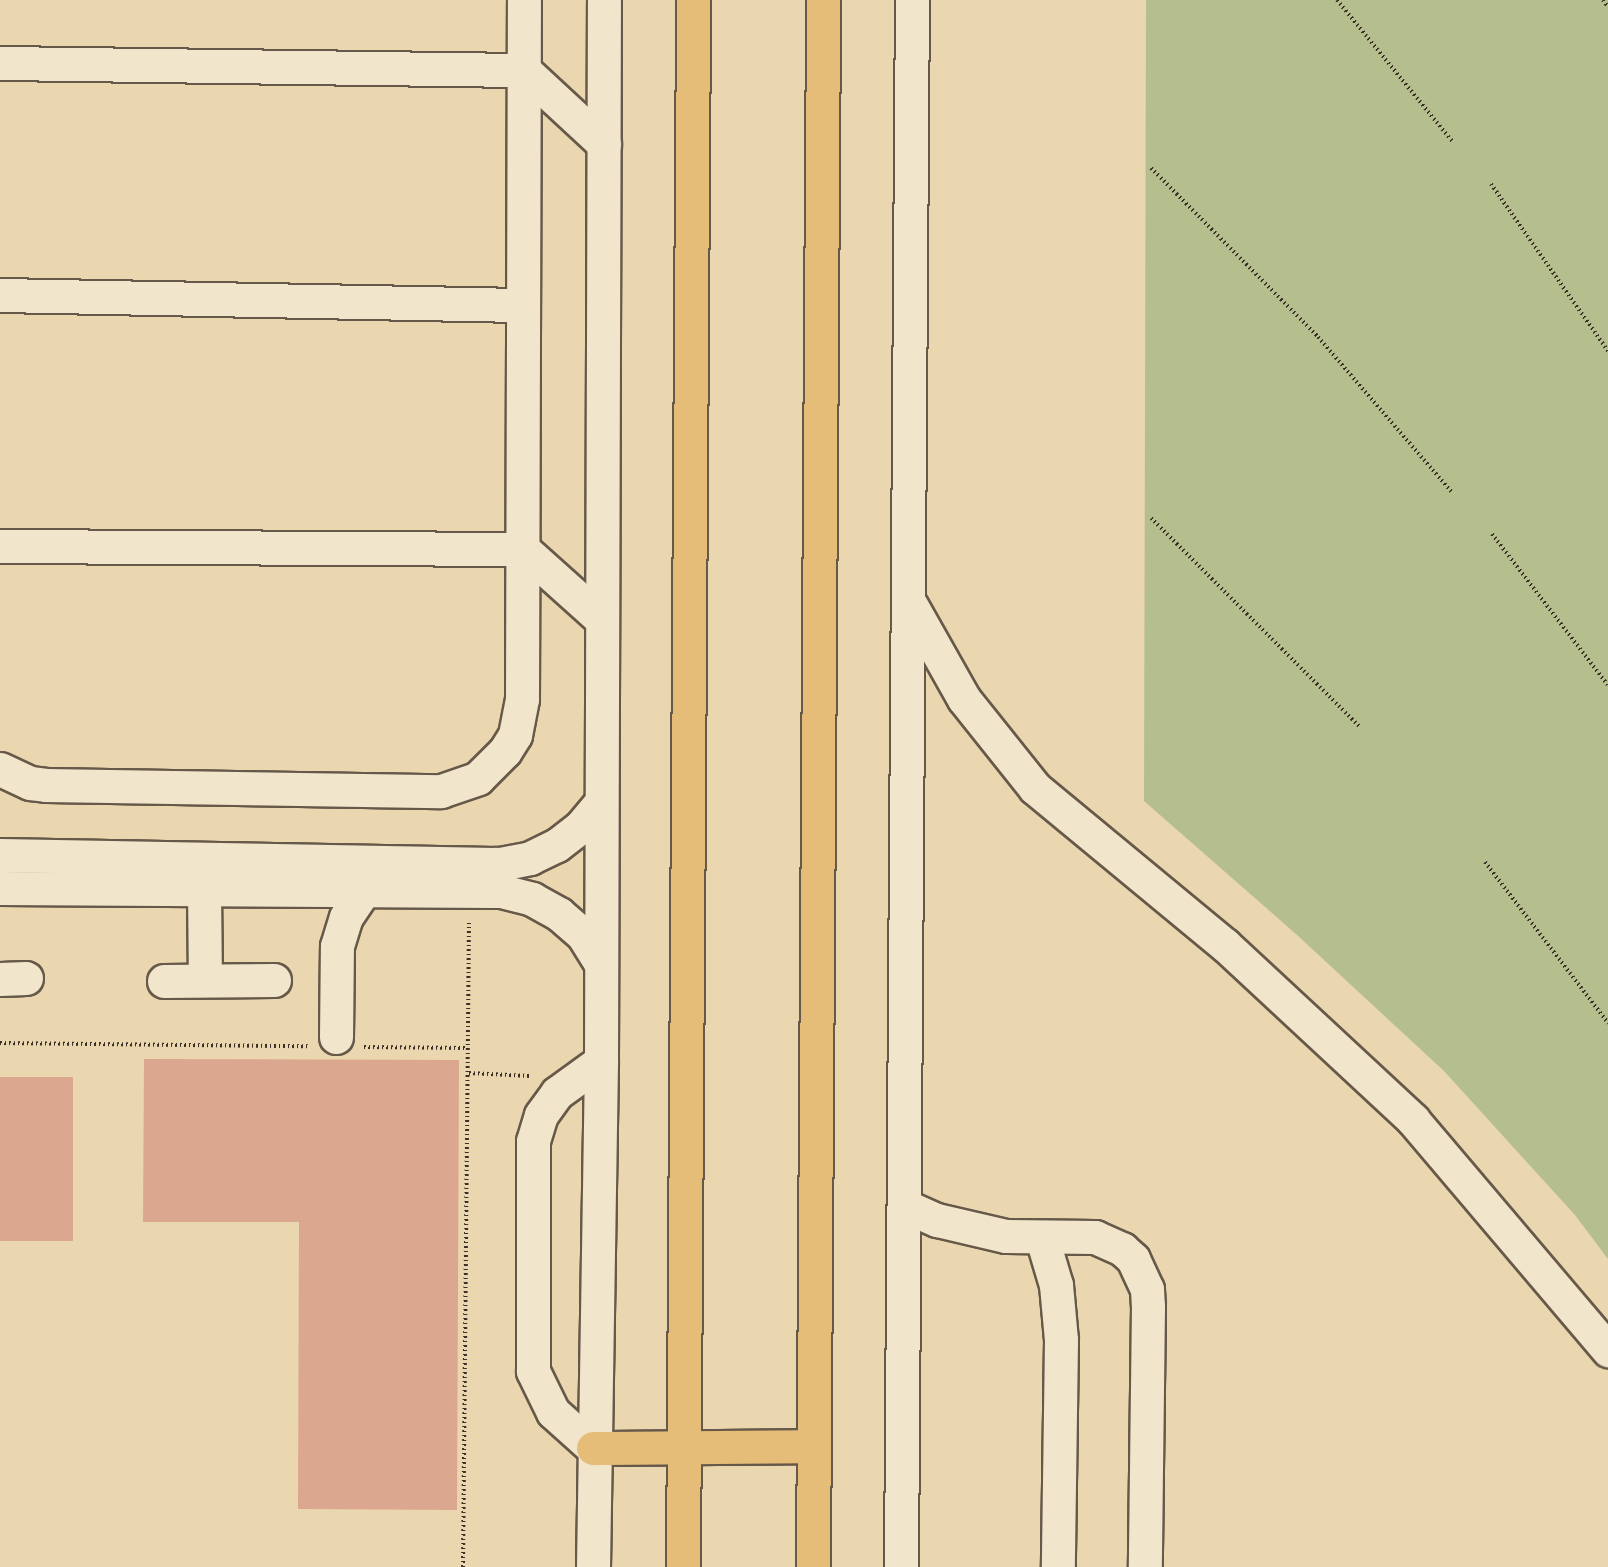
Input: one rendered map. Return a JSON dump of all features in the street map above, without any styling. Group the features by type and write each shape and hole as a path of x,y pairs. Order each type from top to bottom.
{"main road":[{"path":"682,1567 693,0"},
{"path":"813,1567 822,0"},
{"path":"593,1448 813,1446"}],"street":[{"path":"0,769 30,783 46,785 441,791 460,786 494,765 515,735 520,717 523,549 524,0"},
{"path":"593,1567 593,1448 602,1061 600,803 604,0"},
{"path":"901,1567 912,0"},
{"path":"0,63 524,70 603,144"},
{"path":"0,296 523,306"},
{"path":"0,546 523,549 601,619"},
{"path":"908,600 964,699 1035,788 1225,945 1413,1120 1608,1350"},
{"path":"0,855 500,864 530,858 557,845 581,826 600,803"},
{"path":"0,888 501,891 532,899 559,914 583,935 600,962"},
{"path":"204,889 205,980"},
{"path":"334,1044 337,946 346,917 364,890"},
{"path":"164,981 274,980"},
{"path":"593,1448 544,1400 532,1355 533,1141 548,1103 574,1079 602,1061"},
{"path":"905,1206 971,1231 1042,1238 1095,1237 1109,1241 1122,1249 1142,1274 1148,1306 1144,1567"},
{"path":"1042,1238 1056,1285 1061,1340 1058,1567"}],"path":[{"path":"1337,0 1453,142"},
{"path":"1603,0 1608,7"},
{"path":"1151,168 1318,337 1452,492"},
{"path":"1491,184 1608,351"},
{"path":"1151,518 1360,727"},
{"path":"1492,534 1608,685"},
{"path":"1485,862 1608,1023"},
{"path":"463,1567 469,890"},
{"path":"0,1043 334,1044 468,1048"},
{"path":"469,1073 574,1079"}],"green space":[{"path":"1146,0 1608,0 1608,1259 1575,1215 1444,1071 1297,935 1144,801"}],"building":[{"path":"144,1059 459,1060 457,1510 298,1509 299,1222 143,1222"},
{"path":"0,1077 73,1077 73,1241 0,1241"}]}
